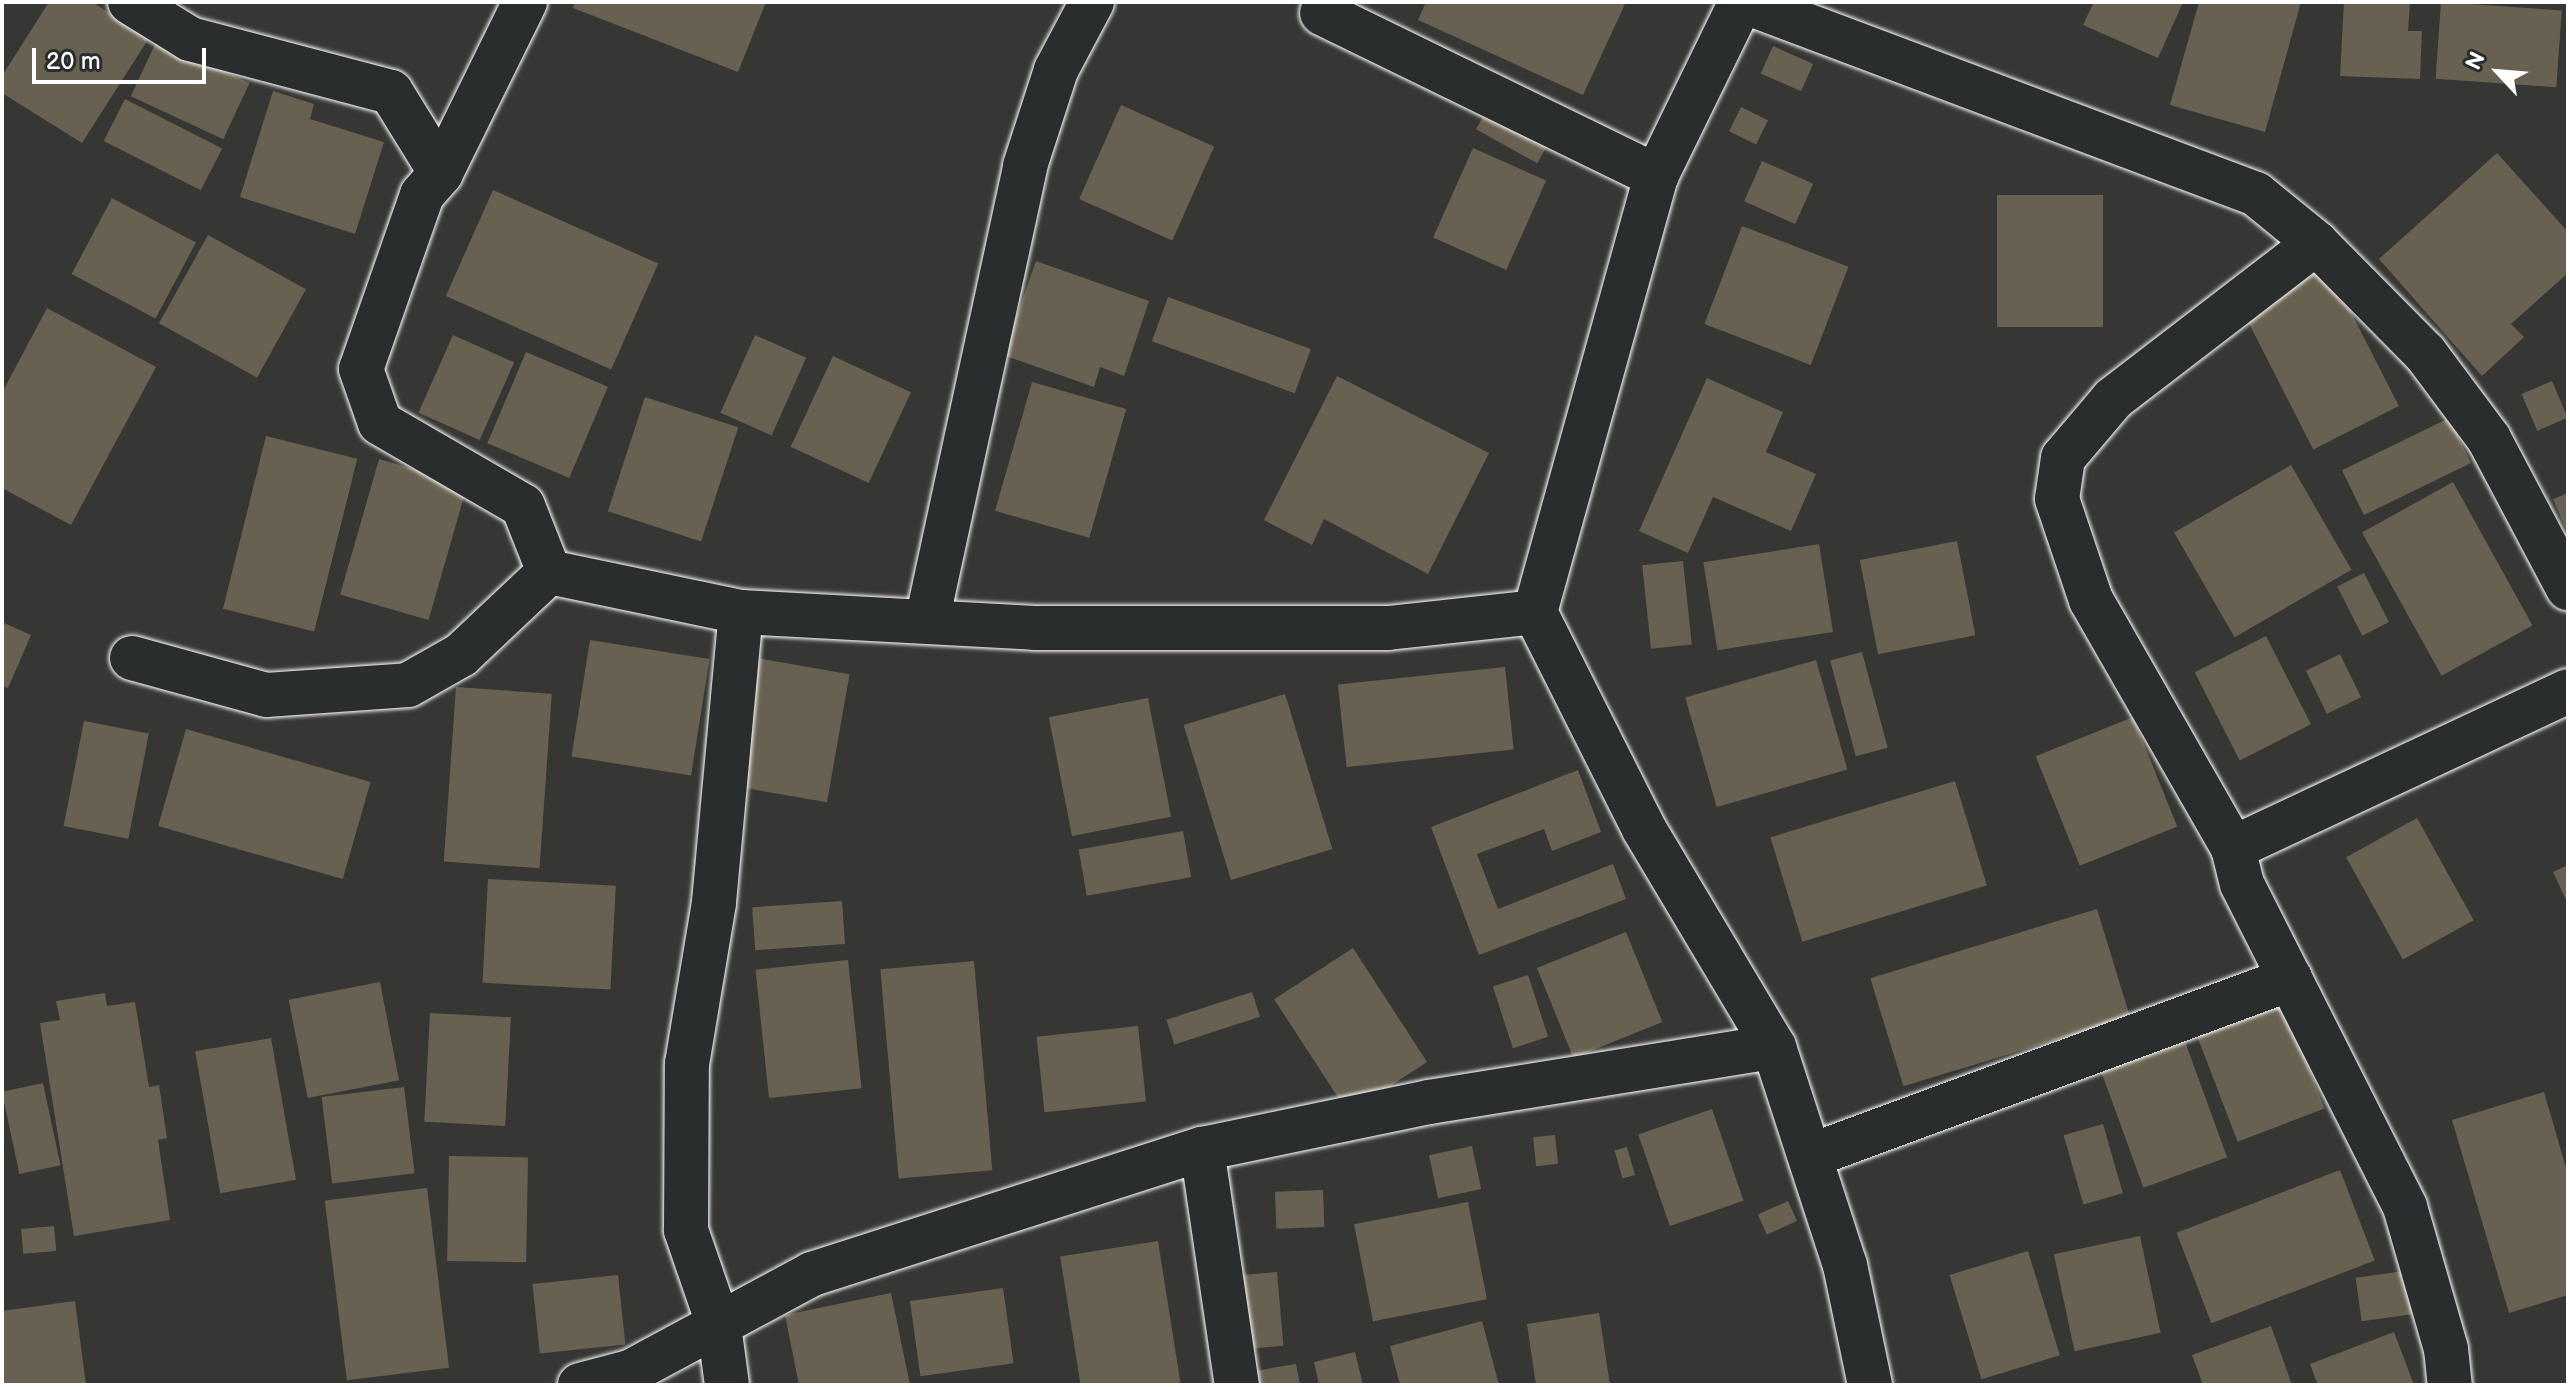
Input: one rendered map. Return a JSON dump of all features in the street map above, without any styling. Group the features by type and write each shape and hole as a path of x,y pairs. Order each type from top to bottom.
{"street":[{"path":"130,2 190,39 391,92 441,173"},
{"path":"525,2 441,173 422,195 361,369 380,423 523,506 549,572"},
{"path":"927,621 1025,166 1056,70 1092,2"},
{"path":"1870,1385 1845,1265 1774,1047 1644,829 1535,612 1656,176 1743,2 2256,194 2316,243 2425,353 2489,439 2568,588"},
{"path":"1322,13 1656,176"},
{"path":"2316,243 2113,399 2063,458 2057,499 2091,600 2233,848 2242,884 2405,1207 2446,1349 2450,1385"},
{"path":"549,572 741,612 1035,628 1388,628 1535,612"},
{"path":"132,658 266,695 408,685 461,655 549,572"},
{"path":"727,1385 719,1326 686,1230 687,1064 714,902 741,612"},
{"path":"2233,848 2568,691"},
{"path":"1810,1156 2290,979"},
{"path":"580,1385 630,1372 812,1274 1202,1149 1429,1102 1774,1047"},
{"path":"1202,1149 1237,1385"}],"building":[{"path":"49,2 92,2 149,38 82,143 2,93 2,76"},
{"path":"575,2 766,2 738,72 573,8"},
{"path":"1426,2 1625,4 1583,95 1418,20"},
{"path":"2094,2 2183,2 2158,58 2083,25"},
{"path":"2199,2 2301,2 2265,132 2170,105"},
{"path":"2344,2 2410,2 2408,31 2422,31 2420,79 2340,76"},
{"path":"2441,2 2562,10 2556,87 2436,79"},
{"path":"157,40 249,83 223,139 131,96"},
{"path":"1773,46 1813,64 1801,91 1761,73"},
{"path":"273,91 314,104 310,119 384,142 355,234 240,197"},
{"path":"1494,97 1555,131 1537,163 1476,129"},
{"path":"125,99 222,148 201,190 104,141"},
{"path":"1121,105 1214,146 1172,241 1079,199"},
{"path":"1741,107 1768,120 1756,144 1729,131"},
{"path":"1473,148 1546,181 1506,270 1433,238"},
{"path":"2497,153 2568,232 2568,273 2511,324 2524,337 2482,376 2379,259"},
{"path":"1762,161 1813,184 1795,224 1744,201"},
{"path":"493,190 658,264 611,370 446,296"},
{"path":"1997,195 2103,195 2103,327 1997,327"},
{"path":"112,198 196,243 156,319 72,274"},
{"path":"1742,226 1848,267 1811,365 1704,324"},
{"path":"208,235 306,289 257,378 159,323"},
{"path":"1036,261 1149,301 1124,376 1100,367 1094,387 1003,355"},
{"path":"2328,267 2399,406 2313,450 2242,311"},
{"path":"1168,297 1311,349 1295,393 1152,341"},
{"path":"47,308 156,367 71,525 2,488 2,393"},
{"path":"453,335 514,362 480,440 418,413"},
{"path":"755,335 806,358 772,435 720,413"},
{"path":"526,352 608,387 569,478 487,443"},
{"path":"833,356 911,392 869,483 791,447"},
{"path":"1337,376 1489,453 1428,574 1324,519 1312,545 1264,520"},
{"path":"1707,378 1783,412 1766,452 1816,474 1791,531 1713,497 1688,553 1639,531"},
{"path":"2552,381 2568,418 2537,431 2522,394"},
{"path":"1032,382 1126,409 1089,538 995,511"},
{"path":"645,397 738,427 701,541 608,511"},
{"path":"2449,418 2471,463 2364,515 2342,470"},
{"path":"266,436 357,459 314,631 223,609"},
{"path":"379,459 467,484 429,620 340,595"},
{"path":"2291,465 2352,570 2235,637 2174,533"},
{"path":"2453,482 2533,625 2442,676 2362,532"},
{"path":"2568,493 2568,534 2553,499"},
{"path":"1957,541 1975,635 1878,654 1860,560"},
{"path":"1819,544 1833,632 1717,650 1703,562"},
{"path":"1683,561 1692,645 1651,649 1642,565"},
{"path":"2364,573 2389,622 2362,636 2337,587"},
{"path":"2,622 31,635 8,688 2,686"},
{"path":"2266,636 2311,724 2240,761 2195,672"},
{"path":"590,640 710,659 691,775 572,757"},
{"path":"1862,652 1888,748 1856,756 1830,661"},
{"path":"2340,654 2361,697 2327,714 2306,671"},
{"path":"757,658 850,674 827,802 734,786"},
{"path":"1816,660 1847,770 1717,807 1685,697"},
{"path":"1505,667 1514,750 1347,767 1338,685"},
{"path":"456,687 552,694 540,868 444,862"},
{"path":"1285,694 1332,849 1231,880 1184,725"},
{"path":"1148,698 1171,817 1072,836 1049,717"},
{"path":"2133,717 2177,826 2080,866 2036,756"},
{"path":"84,721 149,734 128,839 64,826"},
{"path":"186,729 371,782 343,879 158,826"},
{"path":"1578,770 1601,832 1552,851 1544,829 1477,854 1498,909 1613,864 1626,899 1479,955 1431,827"},
{"path":"1955,781 1987,885 1802,942 1770,837"},
{"path":"2417,818 2474,920 2403,960 2346,857"},
{"path":"1183,831 1191,877 1087,896 1079,849"},
{"path":"2568,865 2568,904 2553,872"},
{"path":"488,879 616,886 610,990 483,983"},
{"path":"842,901 845,944 755,950 752,907"},
{"path":"2097,909 2130,1017 1903,1086 1870,978"},
{"path":"1626,932 1662,1022 1573,1058 1537,968"},
{"path":"1353,948 1427,1062 1348,1113 1274,999"},
{"path":"848,960 861,1088 769,1098 756,970"},
{"path":"974,961 992,1170 899,1178 880,969"},
{"path":"1528,975 1548,1037 1513,1048 1493,986"},
{"path":"380,982 399,1080 308,1098 289,1000"},
{"path":"1252,992 1260,1017 1174,1045 1166,1020"},
{"path":"105,993 107,1006 135,1002 149,1087 159,1085 167,1138 158,1140 170,1220 74,1236 40,1023 60,1020 56,1001"},
{"path":"2284,1003 2324,1108 2238,1142 2197,1036"},
{"path":"430,1013 511,1017 505,1126 424,1122"},
{"path":"1138,1026 1146,1102 1045,1112 1037,1037"},
{"path":"2183,1036 2227,1157 2143,1188 2099,1066"},
{"path":"271,1038 296,1180 220,1193 195,1051"},
{"path":"43,1083 60,1165 19,1174 2,1092"},
{"path":"404,1087 415,1173 332,1183 322,1097"},
{"path":"2544,1092 2568,1175 2568,1295 2509,1313 2452,1120"},
{"path":"1712,1109 1744,1201 1670,1226 1638,1134"},
{"path":"2103,1124 2123,1193 2083,1205 2064,1135"},
{"path":"1555,1135 1558,1164 1536,1166 1533,1137"},
{"path":"1472,1146 1481,1189 1438,1198 1429,1155"},
{"path":"1627,1147 1635,1175 1622,1178 1615,1151"},
{"path":"449,1156 528,1157 526,1262 447,1261"},
{"path":"2340,1170 2375,1261 2211,1323 2177,1233"},
{"path":"427,1188 449,1368 347,1380 325,1201"},
{"path":"1323,1190 1324,1227 1276,1229 1275,1192"},
{"path":"1788,1201 1797,1221 1767,1235 1758,1214"},
{"path":"1468,1202 1487,1299 1373,1321 1354,1224"},
{"path":"54,1226 56,1251 23,1254 21,1229"},
{"path":"2140,1236 2161,1333 2075,1351 2054,1254"},
{"path":"1158,1241 1181,1385 1081,1385 1060,1256"},
{"path":"2028,1251 2060,1355 1981,1379 1950,1275"},
{"path":"2411,1270 2417,1314 2362,1321 2356,1278"},
{"path":"1277,1272 1283,1346 1247,1349 1240,1275"},
{"path":"618,1275 625,1345 540,1354 532,1284"},
{"path":"1003,1288 1014,1363 920,1376 910,1301"},
{"path":"891,1293 910,1385 799,1385 785,1315"},
{"path":"75,1301 86,1385 2,1385 2,1311"},
{"path":"1599,1313 1610,1385 1536,1385 1527,1324"},
{"path":"1482,1321 1499,1385 1400,1385 1390,1346"},
{"path":"2271,1326 2292,1385 2203,1385 2192,1355"},
{"path":"2394,1332 2414,1385 2318,1385 2310,1364"},
{"path":"1355,1352 1363,1385 1319,1385 1314,1362"},
{"path":"1296,1364 1300,1385 1250,1385 1248,1372"}]}
